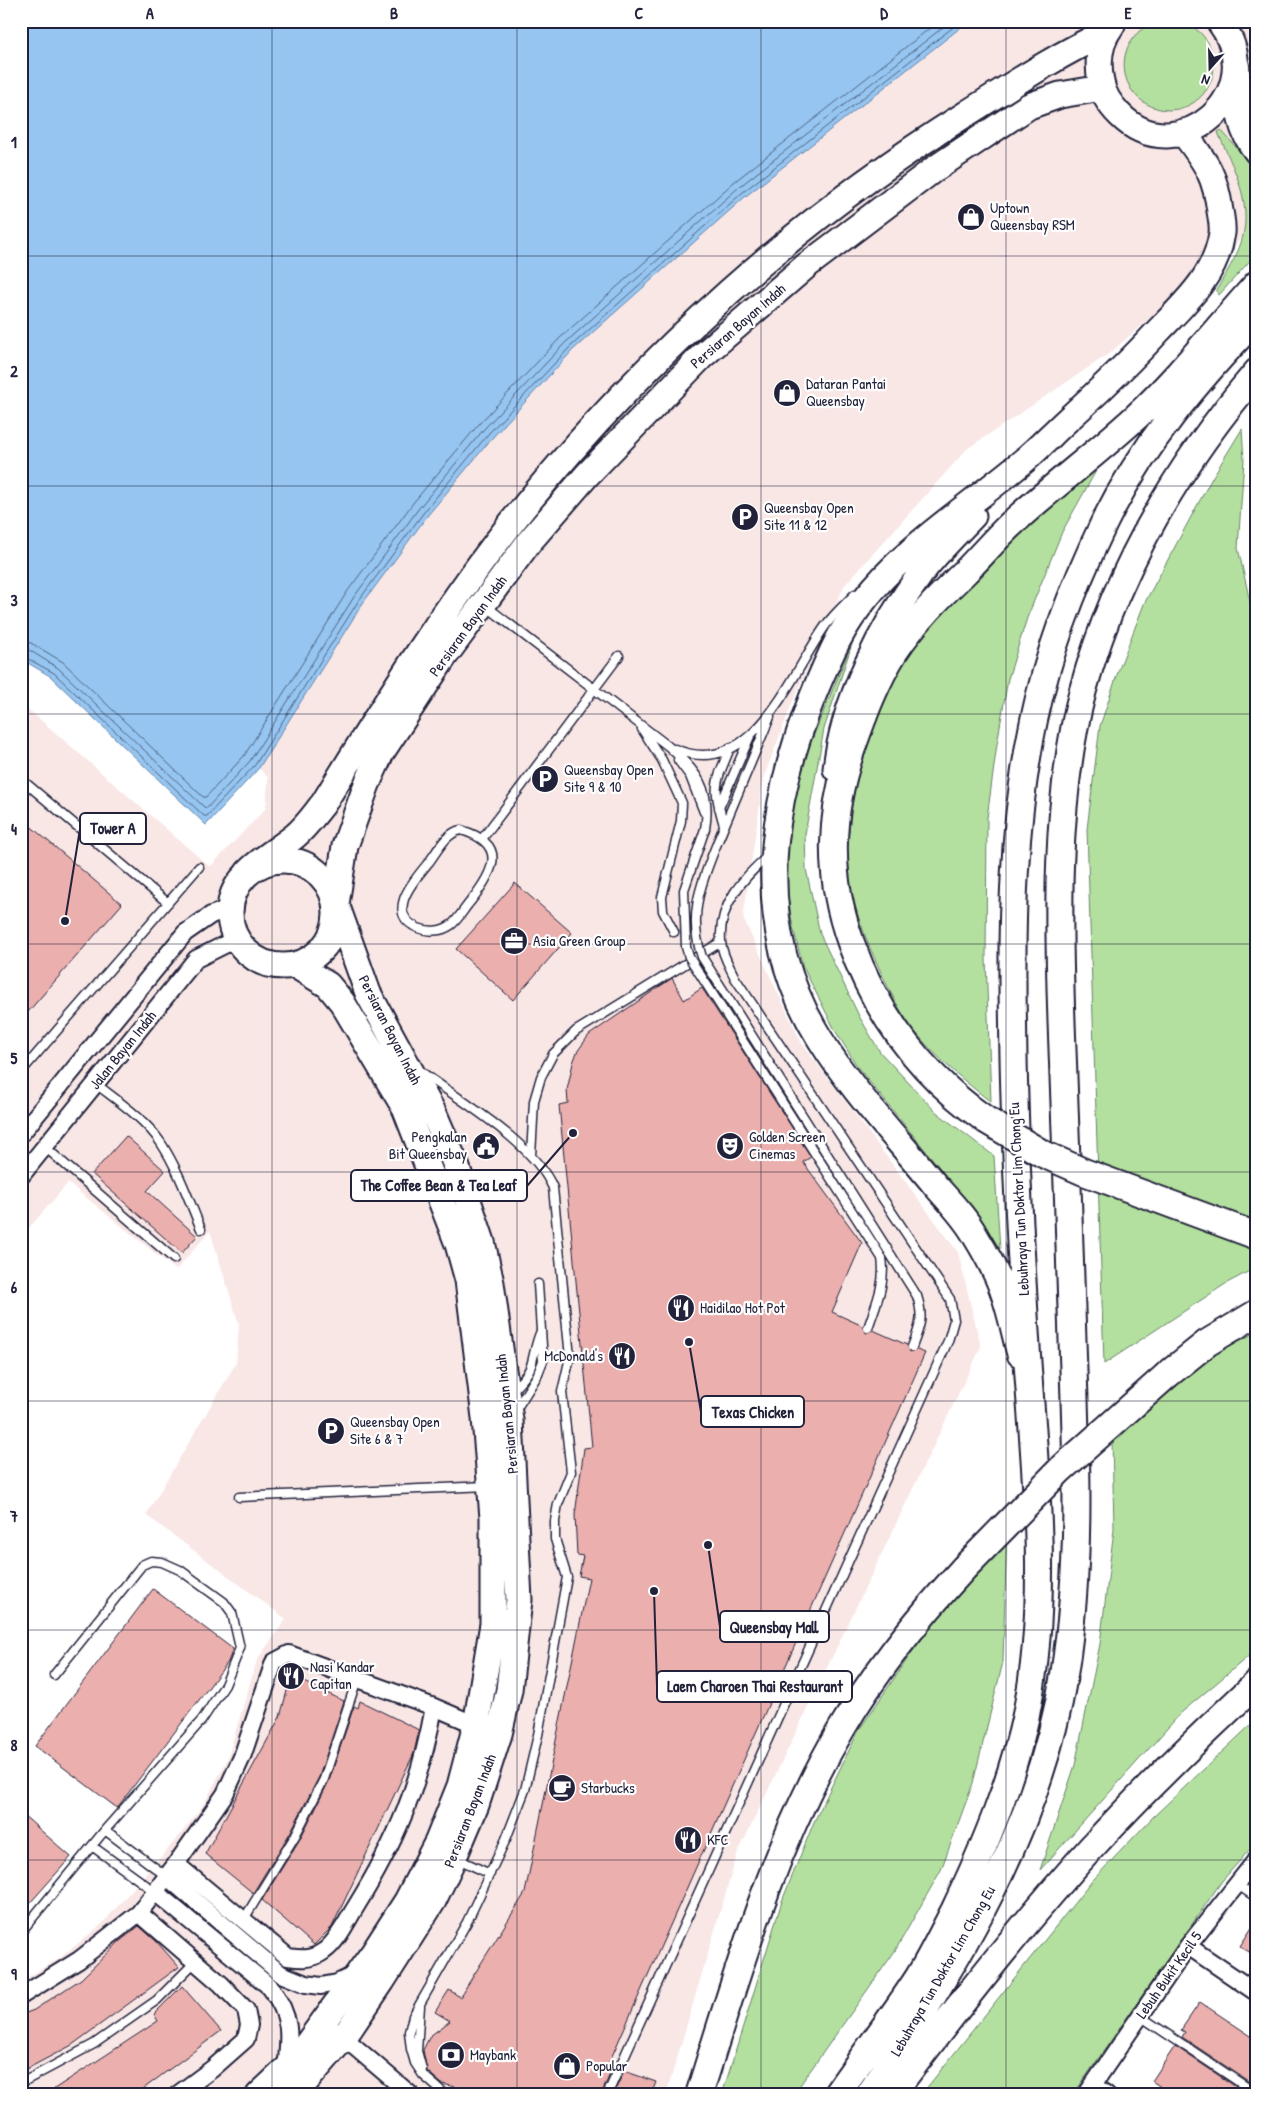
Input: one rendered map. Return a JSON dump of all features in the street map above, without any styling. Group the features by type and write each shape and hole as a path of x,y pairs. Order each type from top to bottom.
{"highway":[{"path":"1236,66 1237,105 1242,125 1257,151"},
{"path":"1257,284 1160,394 1070,474 1018,517 927,609 896,650 875,687 847,762 838,796 832,850 834,881 846,929 868,987 885,1017 920,1063 947,1091 986,1120 1043,1154 1071,1167 1257,1236"},
{"name":"Lebuhraya Tun Doktor Lim Chong Eu","path":"836,2095 920,1975 946,1927 994,1824 1015,1760 1026,1713 1038,1619 1039,1539 1029,1390 1014,1095 1012,951 1017,838 1022,787 1035,715 1068,608 1105,522 1163,427 1206,371 1257,318"},
{"name":"Lebuhraya Tun Doktor Lim Chong Eu","path":"869,2095 911,2032 980,1914 1030,1806 1048,1749 1064,1677 1075,1587 1078,1475 1061,1005 1061,867 1064,808 1077,718 1097,645 1138,544 1185,466 1257,372"},
{"path":"699,2095 748,1938 793,1825 842,1728 891,1654 927,1608 1060,1470 1167,1375 1207,1344 1257,1313"},
{"path":"891,2095 985,1973 1091,1849 1160,1775 1257,1683"},
{"path":"682,2095 698,2051 706,2039 717,2034"}],"main road":[{"path":"1111,27 1100,50 1098,69 1102,88 1125,120 1143,130 1163,134 1183,132 1204,124 1221,108 1232,88 1236,66 1234,48 1219,21"},
{"name":"Persiaran Bayan Indah","path":"248,872 309,822 323,804 407,667 519,513 620,398 685,333 754,271 838,201 941,130 1071,49 1111,27"},
{"name":"Persiaran Bayan Indah","path":"294,2095 344,2037 428,1910 454,1857 489,1766 509,1690 519,1600 516,1517 508,1409 491,1284 482,1242 456,1165 434,1114 368,993 336,904 345,846 367,784 381,753 483,603 530,542 580,482 702,356 806,266 933,170 1028,106 1060,95 1102,88"},
{"path":"1029,1390 1005,1294 974,1233 850,1080 820,1039 800,1000 786,962 777,921 772,880 774,850 780,807 790,762 804,719 835,646 870,591 918,544 1018,466 1128,364 1192,296 1204,280 1217,256 1223,228 1215,180 1183,132"},
{"path":"832,850 836,765 845,725 874,648 923,571 1018,466"},
{"path":"277,859 301,863 321,875 331,888 336,904 336,920 327,942 310,959 294,965 278,966 261,962 246,952 236,939 230,924 229,908 232,894 248,872 261,864 277,859"},
{"name":"Persiaran Bayan Indah","path":"259,2095 286,2071 359,1973 407,1901 438,1841 460,1786 476,1724 493,1624 495,1571 485,1418 468,1280 443,1204 405,1108 342,1002 328,985 294,965"}],"street":[{"name":"Jalan Bayan Indah","path":"21,1134 186,933 210,915 229,908"},
{"name":"Jalan Bayan Indah","path":"21,1176 196,959 236,939"},
{"path":"21,1996 79,1960 139,1913 225,1794 242,1757 274,1662 289,1654 476,1724"},
{"path":"171,1870 244,1919 288,1957 305,1960 324,1951 341,1930 383,1863 405,1816 427,1747 434,1707"},
{"name":"Lebuh Bukit Kecil 5","path":"1089,2090 1188,1946 1257,1859"},
{"path":"171,1870 288,1977 306,1984 321,1986 337,1983 359,1973"},
{"path":"154,1891 270,1986 282,2003 288,2021 290,2037 286,2071"},
{"path":"139,1913 246,2010 249,2025 246,2039 212,2069 177,2095"},
{"path":"1188,1946 1257,1993"},
{"path":"324,2022 344,2037 410,2095"},
{"path":"1089,2090 1107,2095"}],"lane":[{"path":"668,746 687,754 709,756 730,748 752,733 772,713 788,690 826,626 864,586 900,561"},
{"path":"483,603 668,746 692,767 698,775 705,798 706,815 705,829 684,890 689,957 882,1258 884,1272 882,1288 868,1328"},
{"path":"482,839 619,656"},
{"path":"772,713 698,891 696,902 697,944 702,957 917,1296 922,1321 912,1347"},
{"path":"638,723 662,760 682,803 681,821 662,897 663,911 674,932"},
{"path":"719,808 752,733"},
{"path":"724,825 719,808 716,782 730,748"},
{"path":"21,779 168,903"},
{"path":"461,830 482,839 490,849 492,857 493,866 488,880 451,925 434,931 413,926 404,915 404,897 407,890 449,836 461,830"},
{"path":"607,2095 948,1341 954,1320 950,1299 735,978 724,956 721,942 722,929 732,894 743,878 774,850"},
{"path":"21,1072 199,867"},
{"path":"531,1156 534,1100 553,1054 576,1031 721,942"},
{"path":"406,1061 499,1128 531,1156 548,1176 553,1188 570,1357 562,1392 571,1472 558,1504 554,1521 555,1539 567,1577 538,1735 525,1790 490,1874 467,1922 420,2001 413,2016 409,2032 413,2056 423,2075 446,2095"},
{"path":"96,1084 129,1109 160,1142 186,1191 201,1230"},
{"path":"45,1147 174,1259"},
{"path":"508,1409 540,1369 544,1350 538,1284"},
{"path":"508,1409 528,1373 534,1347 542,1329"},
{"path":"239,1497 490,1486"},
{"path":"21,1932 105,1830 202,1720 225,1685 240,1648 232,1613 224,1602 180,1570 162,1562 151,1561 142,1565 54,1676"},
{"path":"244,1919 295,1836 324,1779 357,1679"},
{"path":"105,1830 171,1870"},
{"path":"92,1846 154,1891"},
{"path":"454,1857 490,1874"},
{"path":"1236,1884 1257,1898"},
{"path":"21,2083 94,2044 157,2000 195,1962"},
{"path":"1140,2016 1257,2094"}],"shaded area":[{"path":"969,21 1257,21 1257,225 1110,353 967,449 844,586 792,703 764,777 743,918 801,1042 958,1252 981,1347 737,1855 666,2095 21,2095 21,1981 60,1958 102,1924 181,1834 205,1802 227,1760 257,1660 286,1619 146,1515 236,1363 239,1324 210,1231 176,1270 68,1183 21,1237 21,703 210,867 266,808 268,778 259,768 363,603 428,515 493,437 573,350 746,196"}],"green space":[{"path":"1169,20 1186,24 1201,33 1210,48 1214,65 1210,82 1201,97 1186,106 1169,110 1152,106 1137,97 1128,82 1124,65 1128,48 1137,33 1152,24"},
{"path":"1221,130 1257,171 1257,253 1219,295 1216,291 1235,257 1242,241 1245,225 1242,195 1238,180 1218,132"},
{"path":"1242,429 1244,460 1238,548 1257,633 1257,1267 1227,1283 1104,1364 1087,829 1100,726 1144,604 1212,478"},
{"path":"1097,469 1062,532 1027,618 1008,679 997,744 987,818 986,958 991,1102 925,1044 901,1012 869,945 855,907 848,867 848,840 855,787 869,738 888,691 900,668 929,625 991,561"},
{"path":"854,638 824,729 805,834 806,869 820,934 859,1016 880,1052 935,1111 994,1156 1000,1249 939,1167 859,1069 836,1032 803,967 792,923 784,868 791,814 808,749"},
{"path":"1257,1332 1257,1649 1182,1712 1040,1870 1075,1765 1100,1644 1114,1529 1112,1440 1207,1357"},
{"path":"1007,1528 1003,1662 973,1783 941,1870 895,1951 793,2095 722,2095 782,1901 814,1822 859,1730 940,1611"},
{"path":"1257,1719 1257,1841 1222,1881 1073,2095 921,2095 1092,1881 1152,1818"}],"water":[{"path":"21,21 969,21 746,196 573,350 493,437 428,515 363,603 259,768 206,825 50,676 21,659"}],"building":[{"path":"21,818 122,904 21,1020"},
{"name":"Asia Green Group","path":"515,883 572,933 513,1000 456,949"},
{"path":"672,978 684,1000 702,988 811,1157 803,1162 862,1243 832,1312 863,1326 866,1333 873,1330 907,1345 910,1352 917,1350 925,1353 608,2065 613,2067 601,2095 457,2095 456,2087 442,2084 427,2071 423,2050 430,2036 450,2021 435,2012 449,1990 460,1997 525,1893 589,1578 579,1576 583,1556 577,1555 575,1515 584,1448 592,1447 559,1105 568,1103 567,1090 573,1063 577,1052 589,1035"},
{"path":"126,1136 165,1171 147,1191 197,1236 182,1253 92,1174"},
{"path":"153,1589 233,1649 228,1662 117,1808 35,1746"},
{"path":"291,1676 344,1701 319,1777 290,1833 253,1893 205,1854 280,1717"},
{"path":"360,1701 419,1730 414,1753 332,1927 314,1945 262,1900 300,1839 329,1781 354,1706 358,1708"},
{"path":"21,1813 71,1857 21,1913"},
{"path":"1257,1920 1257,1957 1240,1946"},
{"path":"139,1926 156,1941 179,1967 72,2045 21,2072 21,2015 34,2010 81,1979 120,1941"},
{"path":"182,1986 221,2031 135,2095 45,2095 158,2021 154,2014"},
{"path":"1200,2002 1257,2040 1257,2087 1182,2037 1185,2032 1181,2030"},
{"path":"1175,2046 1248,2095 1172,2095 1152,2081"},
{"path":"624,2071 656,2082 651,2095 613,2095"}],"place":[{"name":"Uptown Queensbay RSM","path":"971,217"},
{"name":"Dataran Pantai Queensbay","path":"787,393"},
{"name":"Queensbay Open Site 11 & 12","path":"745,517"},
{"name":"Queensbay Open Site 9 & 10","path":"545,779"},
{"name":"Tower A","path":"65,921"},
{"name":"Asia Green Group","path":"514,941"},
{"name":"The Coffee Bean & Tea Leaf","path":"573,1133"},
{"name":"Pengkalan Bit Queensbay","path":"486,1146"},
{"name":"Golden Screen Cinemas","path":"730,1146"},
{"name":"Haidilao Hot Pot","path":"681,1308"},
{"name":"Texas Chicken","path":"689,1342"},
{"name":"McDonald's","path":"622,1356"},
{"name":"Queensbay Open Site 6 & 7","path":"331,1431"},
{"name":"Queensbay Mall","path":"708,1545"},
{"name":"Laem Charoen Thai Restaurant","path":"654,1591"},
{"name":"Nasi Kandar Capitan","path":"291,1676"},
{"name":"Starbucks","path":"562,1788"},
{"name":"KFC","path":"688,1840"},
{"name":"Maybank","path":"451,2055"},
{"name":"Popular","path":"567,2066"}]}
